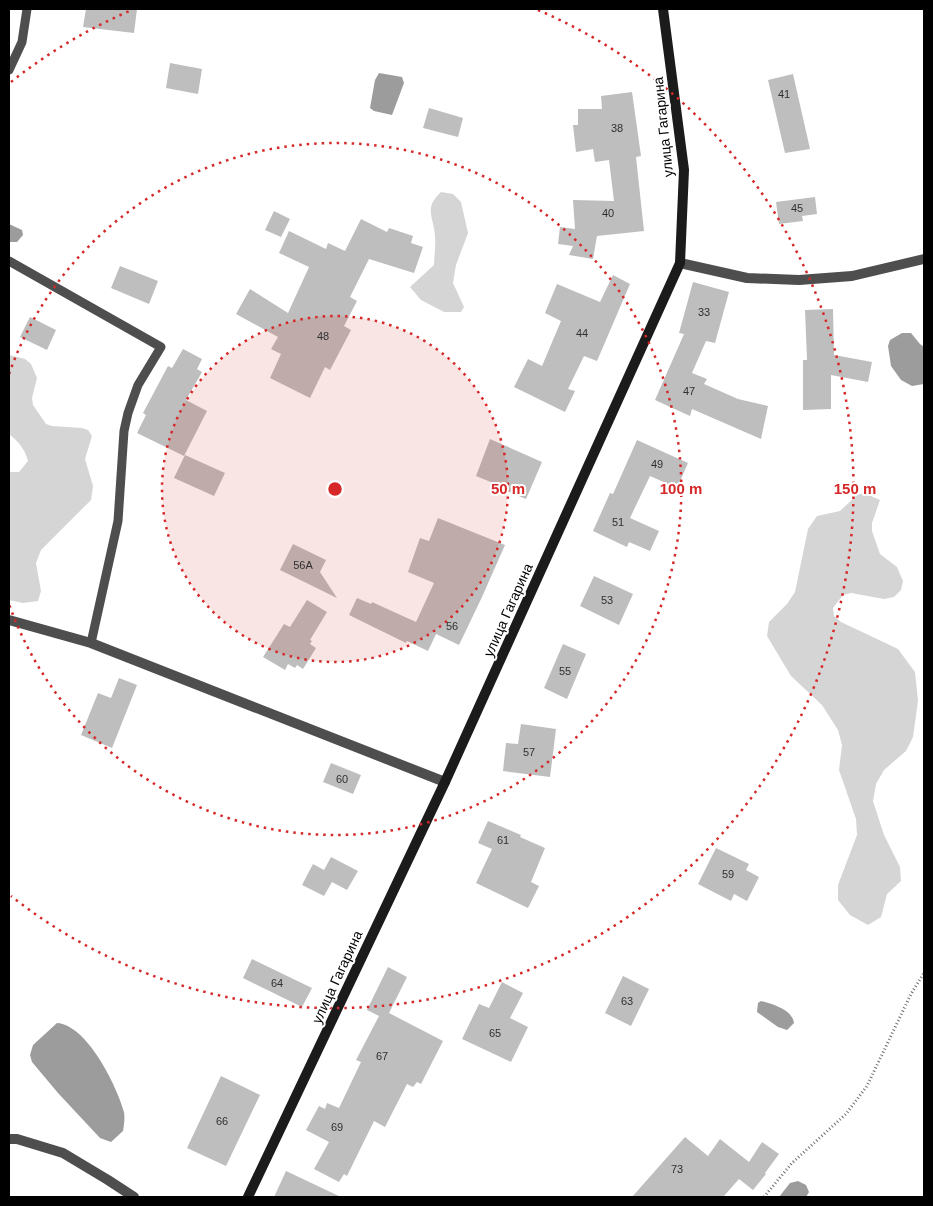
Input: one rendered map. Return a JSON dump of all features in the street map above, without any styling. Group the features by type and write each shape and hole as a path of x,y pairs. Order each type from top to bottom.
{"main road":[{"name":"улица Гагарина","path":"248,1197 445,782 680,263 684,170 663,9"}],"street":[{"path":"680,263 747,278 800,280 852,276 924,259"},
{"path":"9,620 90,643 445,782"},
{"path":"9,1139 18,1139 64,1152 134,1197"}],"lane":[{"path":"9,70 22,42 27,9"},
{"path":"9,261 161,346 138,385 128,413 124,431 118,521 90,643"}],"path":[{"path":"764,1197 792,1163 846,1114 867,1086 924,973"}],"shaded area":[{"path":"379,73 402,77 404,83 392,115 374,111 370,108 375,80"},
{"path":"441,192 453,194 461,202 468,233 456,265 453,283 464,307 461,312 444,312 421,300 410,287 434,265 435,240 431,208 432,203"},
{"path":"9,224 22,230 23,235 17,242 9,242"},
{"path":"902,333 911,333 924,347 924,384 912,386 901,380 891,366 888,346 890,340"},
{"path":"9,355 25,359 31,364 37,378 32,398 33,405 46,424 82,428 88,430 92,436 85,459 93,486 91,500 41,550 36,563 41,591 38,601 23,603 9,600 9,472 19,472 28,461 21,446 9,434"},
{"path":"864,493 880,500 872,523 872,531 880,554 897,567 903,581 901,590 894,597 884,599 851,593 843,595 833,608 834,616 841,622 898,649 915,672 918,701 913,737 906,751 884,770 876,784 873,801 884,835 900,867 901,881 887,894 881,917 868,925 850,915 838,900 838,885 857,835 856,819 839,770 842,745 838,730 822,705 791,676 767,636 769,622 787,604 795,592 808,529 817,516 840,511 857,495"},
{"path":"761,1001 786,1011 790,1014 794,1023 787,1030 778,1027 757,1012 758,1003"},
{"path":"57,1023 68,1026 90,1045 115,1087 124,1112 124,1122 123,1131 111,1142 100,1138 32,1062 30,1055 33,1045"},
{"path":"798,1181 806,1185 809,1192 806,1197 779,1197 790,1183"}],"building":[{"path":"86,9 137,9 134,33 83,27"},
{"path":"170,63 202,69 198,94 166,88"},
{"path":"793,74 810,149 785,153 768,80"},
{"path":"632,92 641,156 636,157 644,231 597,236 593,259 569,255 573,246 558,244 560,227 575,229 573,200 614,201 609,160 595,162 593,149 576,152 573,125 578,125 578,109 602,109 601,96"},
{"path":"429,108 463,118 458,137 423,128"},
{"path":"815,197 817,214 802,216 803,221 779,224 776,202"},
{"path":"274,211 290,219 281,237 265,230"},
{"path":"361,219 387,232 389,228 413,236 411,243 423,247 414,273 369,259 350,297 357,301 344,326 351,330 330,370 325,367 310,398 270,378 281,354 271,349 278,337 236,314 250,289 288,313 309,267 279,253 289,231 326,249 328,243 345,251"},
{"path":"120,266 158,281 149,304 111,288"},
{"path":"613,275 630,284 597,361 584,356 568,389 575,391 565,412 514,387 528,359 542,366 561,321 545,313 557,284 600,302"},
{"path":"693,282 729,292 715,343 706,341 692,373 707,379 704,384 738,399 768,406 761,439 692,409 690,416 655,400 684,334 679,333"},
{"path":"833,309 834,355 872,362 868,382 831,375 831,409 803,410 803,360 807,360 805,310"},
{"path":"30,317 56,330 47,350 20,337"},
{"path":"183,349 202,359 197,369 202,372 186,400 207,411 184,456 137,433 146,415 143,413 168,366 172,368"},
{"path":"490,439 542,462 526,499 476,476"},
{"path":"637,440 688,463 677,488 650,476 630,518 659,531 650,551 629,542 627,547 593,531 610,493 613,494"},
{"path":"185,455 225,473 214,496 174,478"},
{"path":"438,518 505,545 459,645 436,634 428,651 407,641 406,643 349,615 357,598 371,604 372,602 416,622 434,583 408,572 420,538 429,541"},
{"path":"293,544 326,560 320,572 337,598 280,570"},
{"path":"594,576 633,594 619,625 580,606"},
{"path":"307,600 327,612 310,640 312,641 310,644 316,648 303,669 297,665 295,668 288,664 285,670 263,657 284,624 290,627"},
{"path":"563,644 586,654 567,699 544,688"},
{"path":"119,678 137,685 112,748 81,735 98,693 111,698"},
{"path":"521,724 556,729 550,777 503,771 506,743 518,744"},
{"path":"331,763 361,775 353,794 323,782"},
{"path":"488,821 545,848 531,882 539,886 528,908 476,883 492,849 478,843"},
{"path":"716,848 749,864 746,870 759,877 747,901 734,894 731,901 698,884"},
{"path":"331,857 358,871 347,890 332,882 324,896 302,885 313,864 324,870"},
{"path":"252,959 312,988 302,1007 243,978"},
{"path":"388,967 407,977 389,1013 443,1041 421,1084 417,1082 413,1087 407,1084 385,1127 374,1121 347,1176 344,1174 339,1182 314,1169 329,1142 306,1130 319,1106 325,1109 327,1103 339,1108 361,1062 356,1060 379,1016 367,1010"},
{"path":"623,976 649,989 631,1026 605,1013"},
{"path":"502,982 523,993 510,1018 528,1027 511,1062 462,1039 479,1004 489,1008"},
{"path":"221,1076 260,1095 226,1166 187,1148"},
{"path":"685,1137 708,1156 720,1139 749,1162 762,1142 779,1154 753,1190 739,1179 723,1197 632,1197"},
{"path":"286,1171 341,1197 274,1197"}]}
